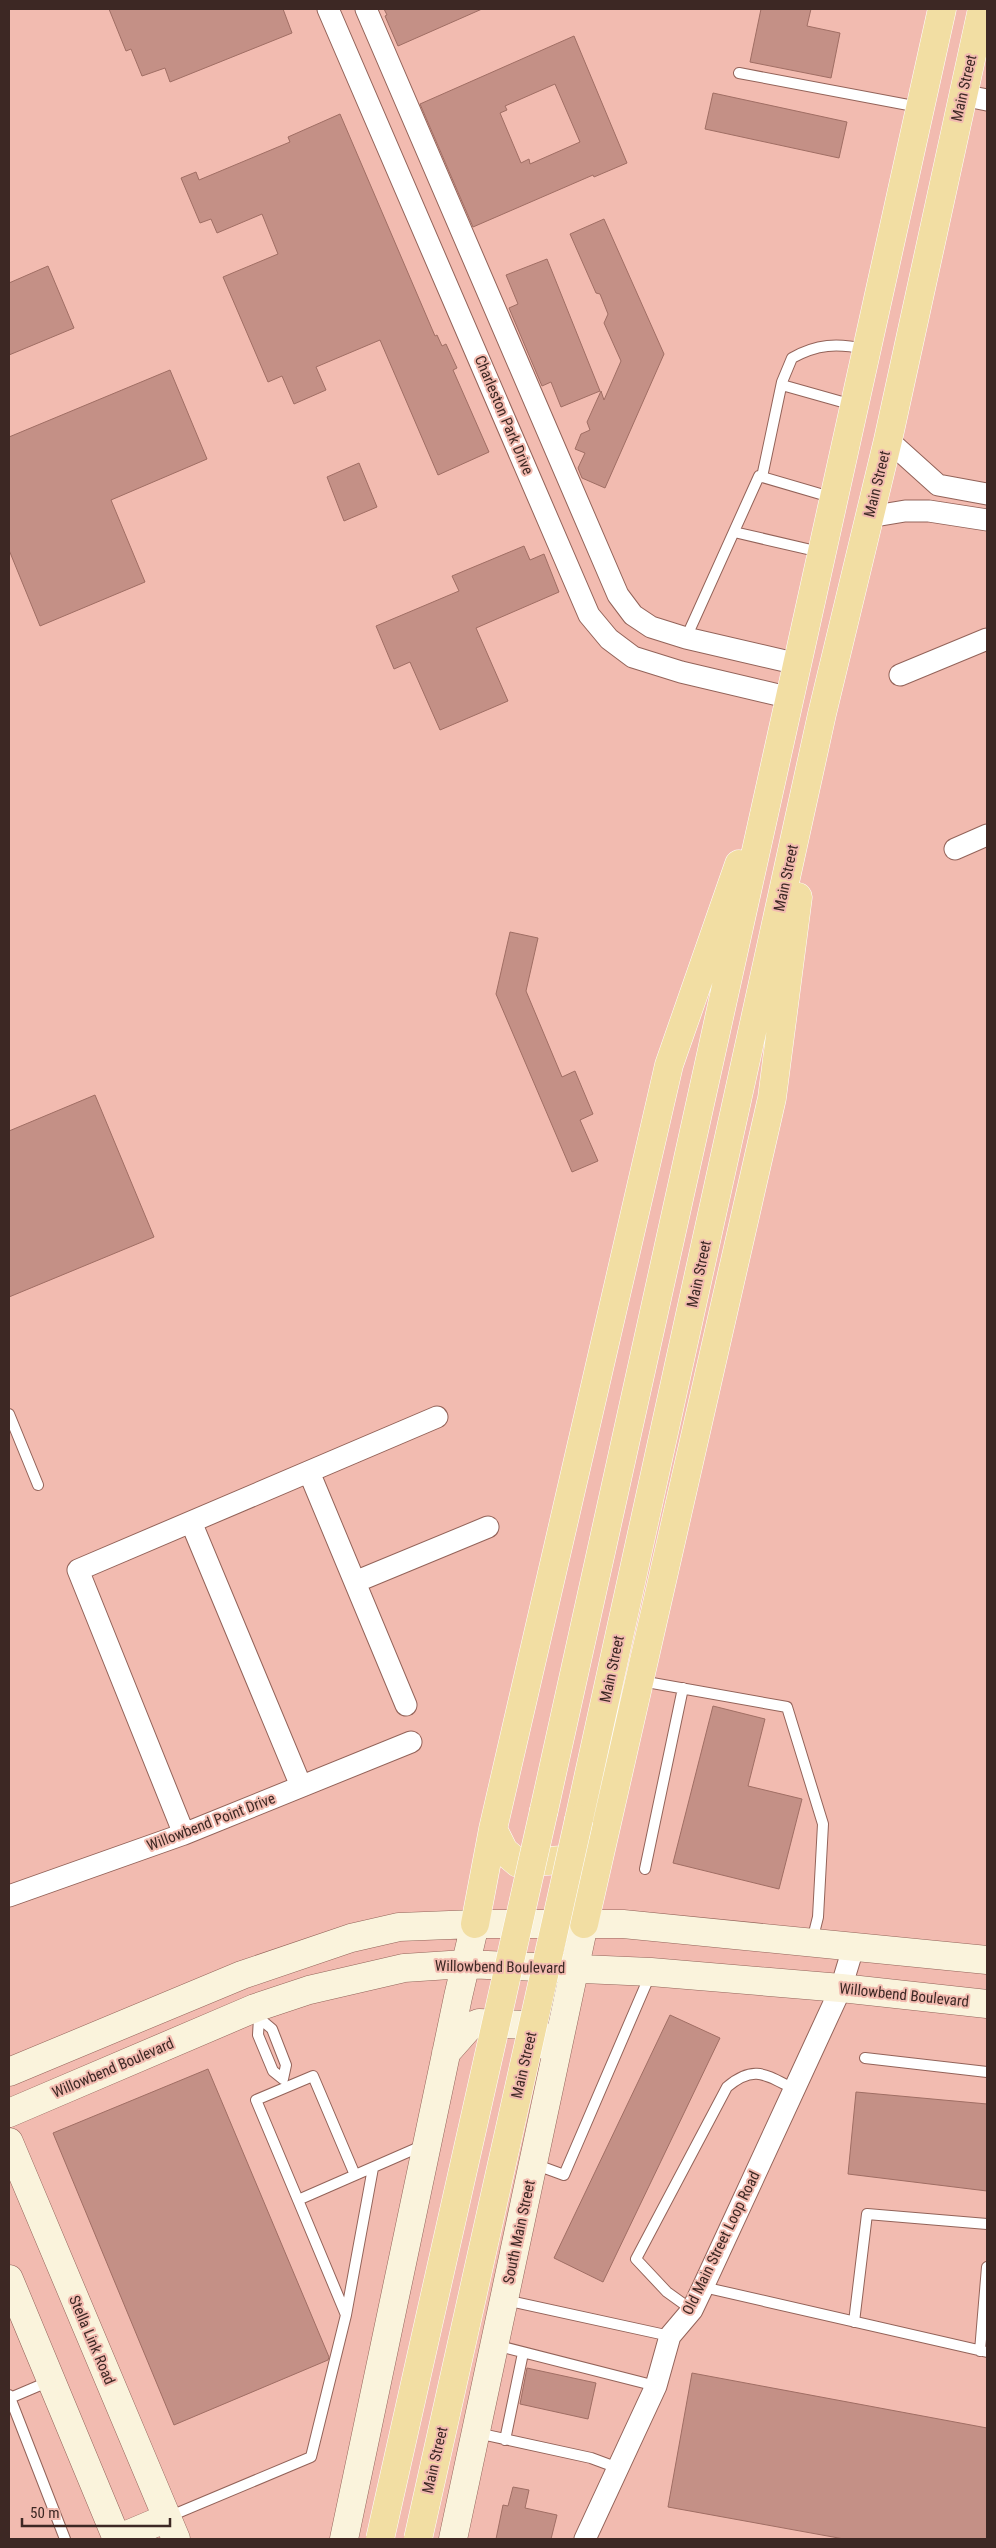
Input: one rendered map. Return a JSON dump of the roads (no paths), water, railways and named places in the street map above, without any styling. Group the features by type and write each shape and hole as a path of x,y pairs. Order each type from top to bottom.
{"highway":[{"path":"380,2539 781,744 942,9"},
{"name":"Main Street","path":"418,2539 579,1820 822,714 888,440 975,98 982,9"},
{"path":"584,1924 772,1098 822,714"},
{"path":"475,1924 493,1828 669,1065 781,744"},
{"path":"493,1828 504,1851 518,1862 577,1859 602,1844"}],"main road":[{"path":"344,2539 475,1924"},
{"path":"9,2072 242,1976 351,1938 399,1927 475,1924 584,1924 660,1927 987,1960"},
{"name":"South Main Street","path":"453,2539 584,1924"},
{"name":"Willowbend Boulevard","path":"9,2113 257,2013 309,1990 404,1968 465,1964 651,1972 841,1988 987,2004"},
{"path":"242,1976 257,2013"},
{"path":"446,2053 469,2027 479,2023 528,2024 545,2039 554,2066"},
{"name":"Stella Link Road","path":"9,2142 171,2529"},
{"path":"9,2279 117,2539 171,2529"}],"street":[{"name":"Charleston Park Drive","path":"791,698 681,672 634,657 609,639 589,614 444,273 332,17 367,10 476,260 618,595 633,615 651,627 686,638 798,664"},
{"path":"444,273 476,260"},
{"path":"888,440 938,485 987,494"},
{"path":"950,515 952,487"},
{"path":"869,517 905,511 930,511 987,520"},
{"path":"565,558 596,545"},
{"path":"900,676 987,639"},
{"path":"955,849 987,836"},
{"path":"184,1834 78,1570 437,1417"},
{"path":"309,1472 406,1705"},
{"path":"191,1522 302,1786"},
{"path":"355,1582 488,1527"},
{"name":"Willowbend Point Drive","path":"9,1896 184,1834 411,1742"},
{"name":"Old Main Street Loop Road","path":"585,2539 656,2386 670,2336 692,2310 841,1988 854,1946"}],"lane":[{"path":"739,73 920,107"},
{"path":"762,477 782,385 792,358 812,347 849,346 867,349"},
{"path":"782,385 855,405"},
{"path":"686,638 759,476 835,498"},
{"path":"734,532 823,552"},
{"path":"9,1414 38,1486"},
{"path":"639,1680 787,1707 823,1824 818,1917 812,1942"},
{"path":"645,1869 683,1688"},
{"path":"534,2163 564,2176 651,1972"},
{"path":"257,2013 272,2029 286,2066 284,2083"},
{"path":"257,2013 258,2034 273,2071 284,2083"},
{"path":"865,2058 987,2072"},
{"path":"692,2310 667,2292 636,2259 727,2087 741,2075 758,2074 794,2090"},
{"path":"346,2315 256,2100 284,2083 313,2076 355,2175"},
{"path":"298,2200 428,2143"},
{"path":"171,2529 312,2457 346,2315 373,2168"},
{"path":"854,2322 868,2214 987,2224"},
{"path":"703,2286 983,2351 987,2267"},
{"path":"504,2300 670,2336"},
{"path":"495,2345 523,2354 656,2386"},
{"path":"505,2440 523,2354"},
{"path":"51,2380 9,2397 65,2539"},
{"path":"476,2433 591,2458 618,2468"}]}
